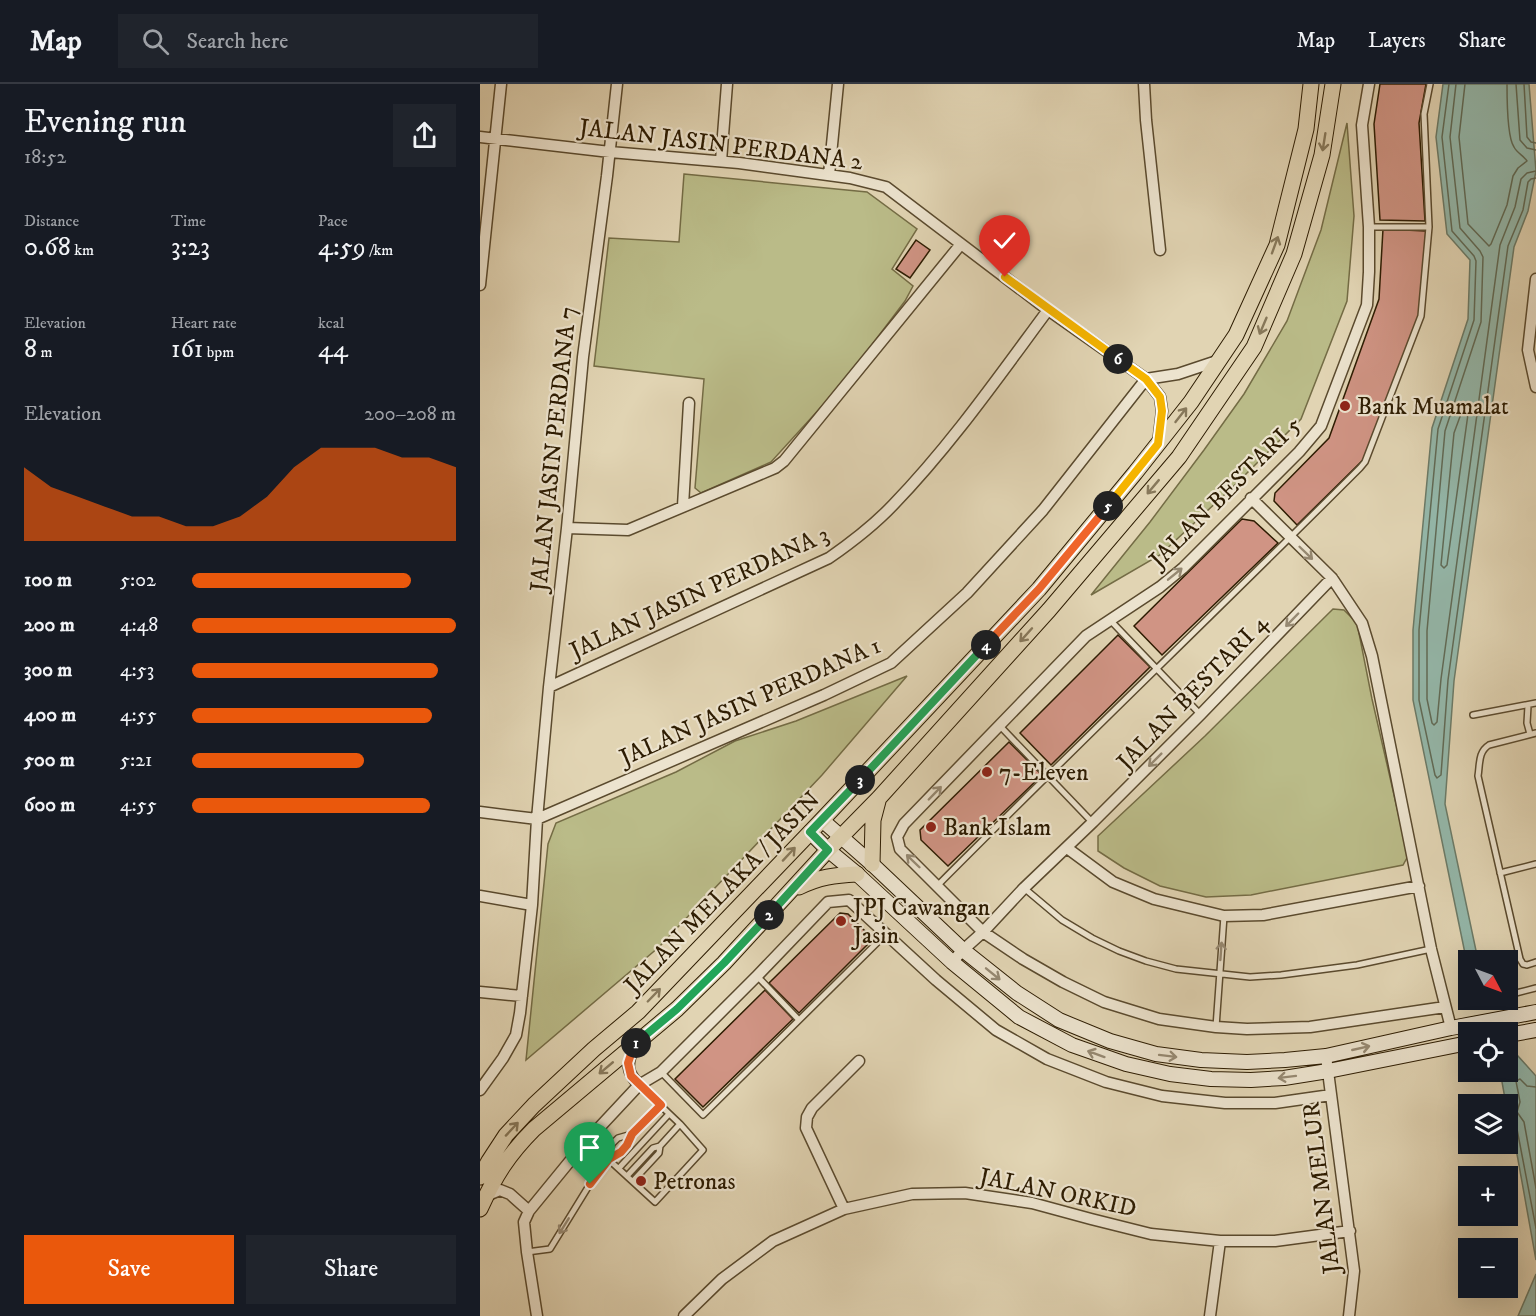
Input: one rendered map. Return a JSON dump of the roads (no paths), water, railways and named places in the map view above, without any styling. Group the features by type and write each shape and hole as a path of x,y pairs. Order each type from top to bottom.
{"main road":[{"name":"JALAN MELAKA / JASIN","path":"480,1177 506,1135 534,1105 638,1012 1039,589 1135,474 1191,402 1236,336 1276,245 1306,129 1311,84"},
{"name":"JALAN MELAKA / JASIN","path":"483,1203 503,1164 516,1147 534,1129 677,1009 724,963 879,798 1049,610 1179,457 1254,347 1294,254 1322,155 1333,84"},
{"path":"872,864 873,820 879,798"},
{"path":"789,892 813,880 857,874"}],"street":[{"path":"480,285 501,84"},
{"name":"JALAN JASIN PERDANA 7","path":"537,819 583,357 617,84"},
{"path":"721,161 727,84"},
{"path":"829,175 838,84"},
{"path":"1144,84 1160,250"},
{"name":"JALAN BESTARI 5","path":"1369,84 1362,125 1369,227 1366,305 1321,426 1299,452 1183,568 1160,587 1086,636 904,824 897,837 900,849 983,932 1023,959 1104,1002 1159,1018 1246,1029 1310,1027 1445,1007"},
{"name":"JALAN JASIN PERDANA 2","path":"480,137 610,152 721,161 850,178 886,187 1048,310 1146,379"},
{"path":"567,528 628,530 775,468 784,461 961,244"},
{"path":"1536,279 1528,350 1536,387"},
{"name":"JALAN JASIN PERDANA 3","path":"549,687 829,558 858,537 893,506 936,457 1048,310"},
{"path":"1158,444 1162,411 1160,397 1146,379 1178,374 1221,359"},
{"name":"JALAN JASIN PERDANA 1","path":"537,819 824,695 891,663 966,592 1043,510 1146,379"},
{"path":"683,506 689,403"},
{"path":"1251,498 1332,578 1362,623 1372,656 1431,949 1451,1028"},
{"name":"JALAN BESTARI 4","path":"952,962 1201,714 1332,578"},
{"path":"480,812 537,819 532,904 516,1035 503,1058 480,1089"},
{"path":"822,820 963,950 1017,993 1059,1020 1110,1041 1147,1052 1201,1060 1247,1062 1326,1056 1536,1012"},
{"path":"810,832 952,962 1019,1017 1072,1045 1126,1065 1211,1080 1251,1080 1284,1078 1328,1071 1458,1045"},
{"path":"1067,848 1113,882 1154,898 1224,916 1263,915 1419,886"},
{"path":"480,896 532,904"},
{"path":"537,1316 524,1222 529,1211 583,1144 639,1085 661,1072 828,902 849,900 885,935 996,1030 1047,1059 1106,1082 1162,1096 1225,1103 1275,1103 1331,1095"},
{"path":"480,992 522,996"},
{"path":"1518,1033 1536,1030"},
{"path":"634,1045 628,1063 631,1076 639,1085"},
{"name":"JALAN MELUR","path":"1326,1056 1354,1271 1349,1316"},
{"path":"844,1209 806,1128 807,1117 812,1108 859,1061"},
{"path":"483,1203 500,1190 510,1194 529,1211"},
{"name":"JALAN ORKID","path":"684,1316 722,1279 773,1241 844,1209 912,1194 965,1193 1032,1203 1151,1234 1220,1240 1275,1241 1350,1231"},
{"path":"1210,1316 1220,1240"}],"lane":[{"path":"938,885 1365,462 1421,316 1429,227 1424,114 1430,84"},
{"path":"1369,227 1429,227"},
{"path":"1110,620 1201,714"},
{"path":"1473,715 1536,704"},
{"path":"1528,705 1527,723 1533,734 1484,748 1481,753 1478,776 1520,959 1522,964 1527,965 1536,962"},
{"path":"1000,726 1093,822"},
{"path":"1500,873 1536,864"},
{"path":"1024,888 1062,920 1092,938 1146,961 1176,969 1250,977 1281,975 1357,964 1431,949"},
{"path":"1216,1027 1224,916"},
{"path":"661,1072 703,1115 885,935"},
{"path":"757,976 799,1020"},
{"path":"1518,992 1536,988"},
{"path":"609,1159 655,1202 703,1150 639,1085"},
{"path":"527,1252 550,1249 590,1184 609,1159 621,1152 632,1134 661,1105"},
{"path":"619,1168 669,1114"},
{"path":"627,1176 653,1148 660,1146 680,1125"},
{"path":"609,1159 612,1143 618,1138 632,1134"},
{"path":"633,1181 659,1153 660,1146"}],"water":[{"path":"1443,84 1529,84 1536,171 1528,211 1514,247 1454,681 1445,804 1476,950 1464,950 1413,700 1413,630 1432,428 1468,319 1470,260 1447,234 1436,137"},
{"path":"1518,1056 1536,1076 1536,1260 1517,1154 1518,1094 1504,1094 1502,1082 1518,1082"},
{"path":"1536,1274 1536,1316 1518,1316"}],"place":[{"name":"Bank Muamalat","path":"1345,406"},
{"name":"7-Eleven","path":"987,772"},
{"name":"Bank Islam","path":"931,827"},
{"name":"JPJ Cawangan Jasin","path":"841,921"},
{"name":"Petronas","path":"641,1181"}]}
